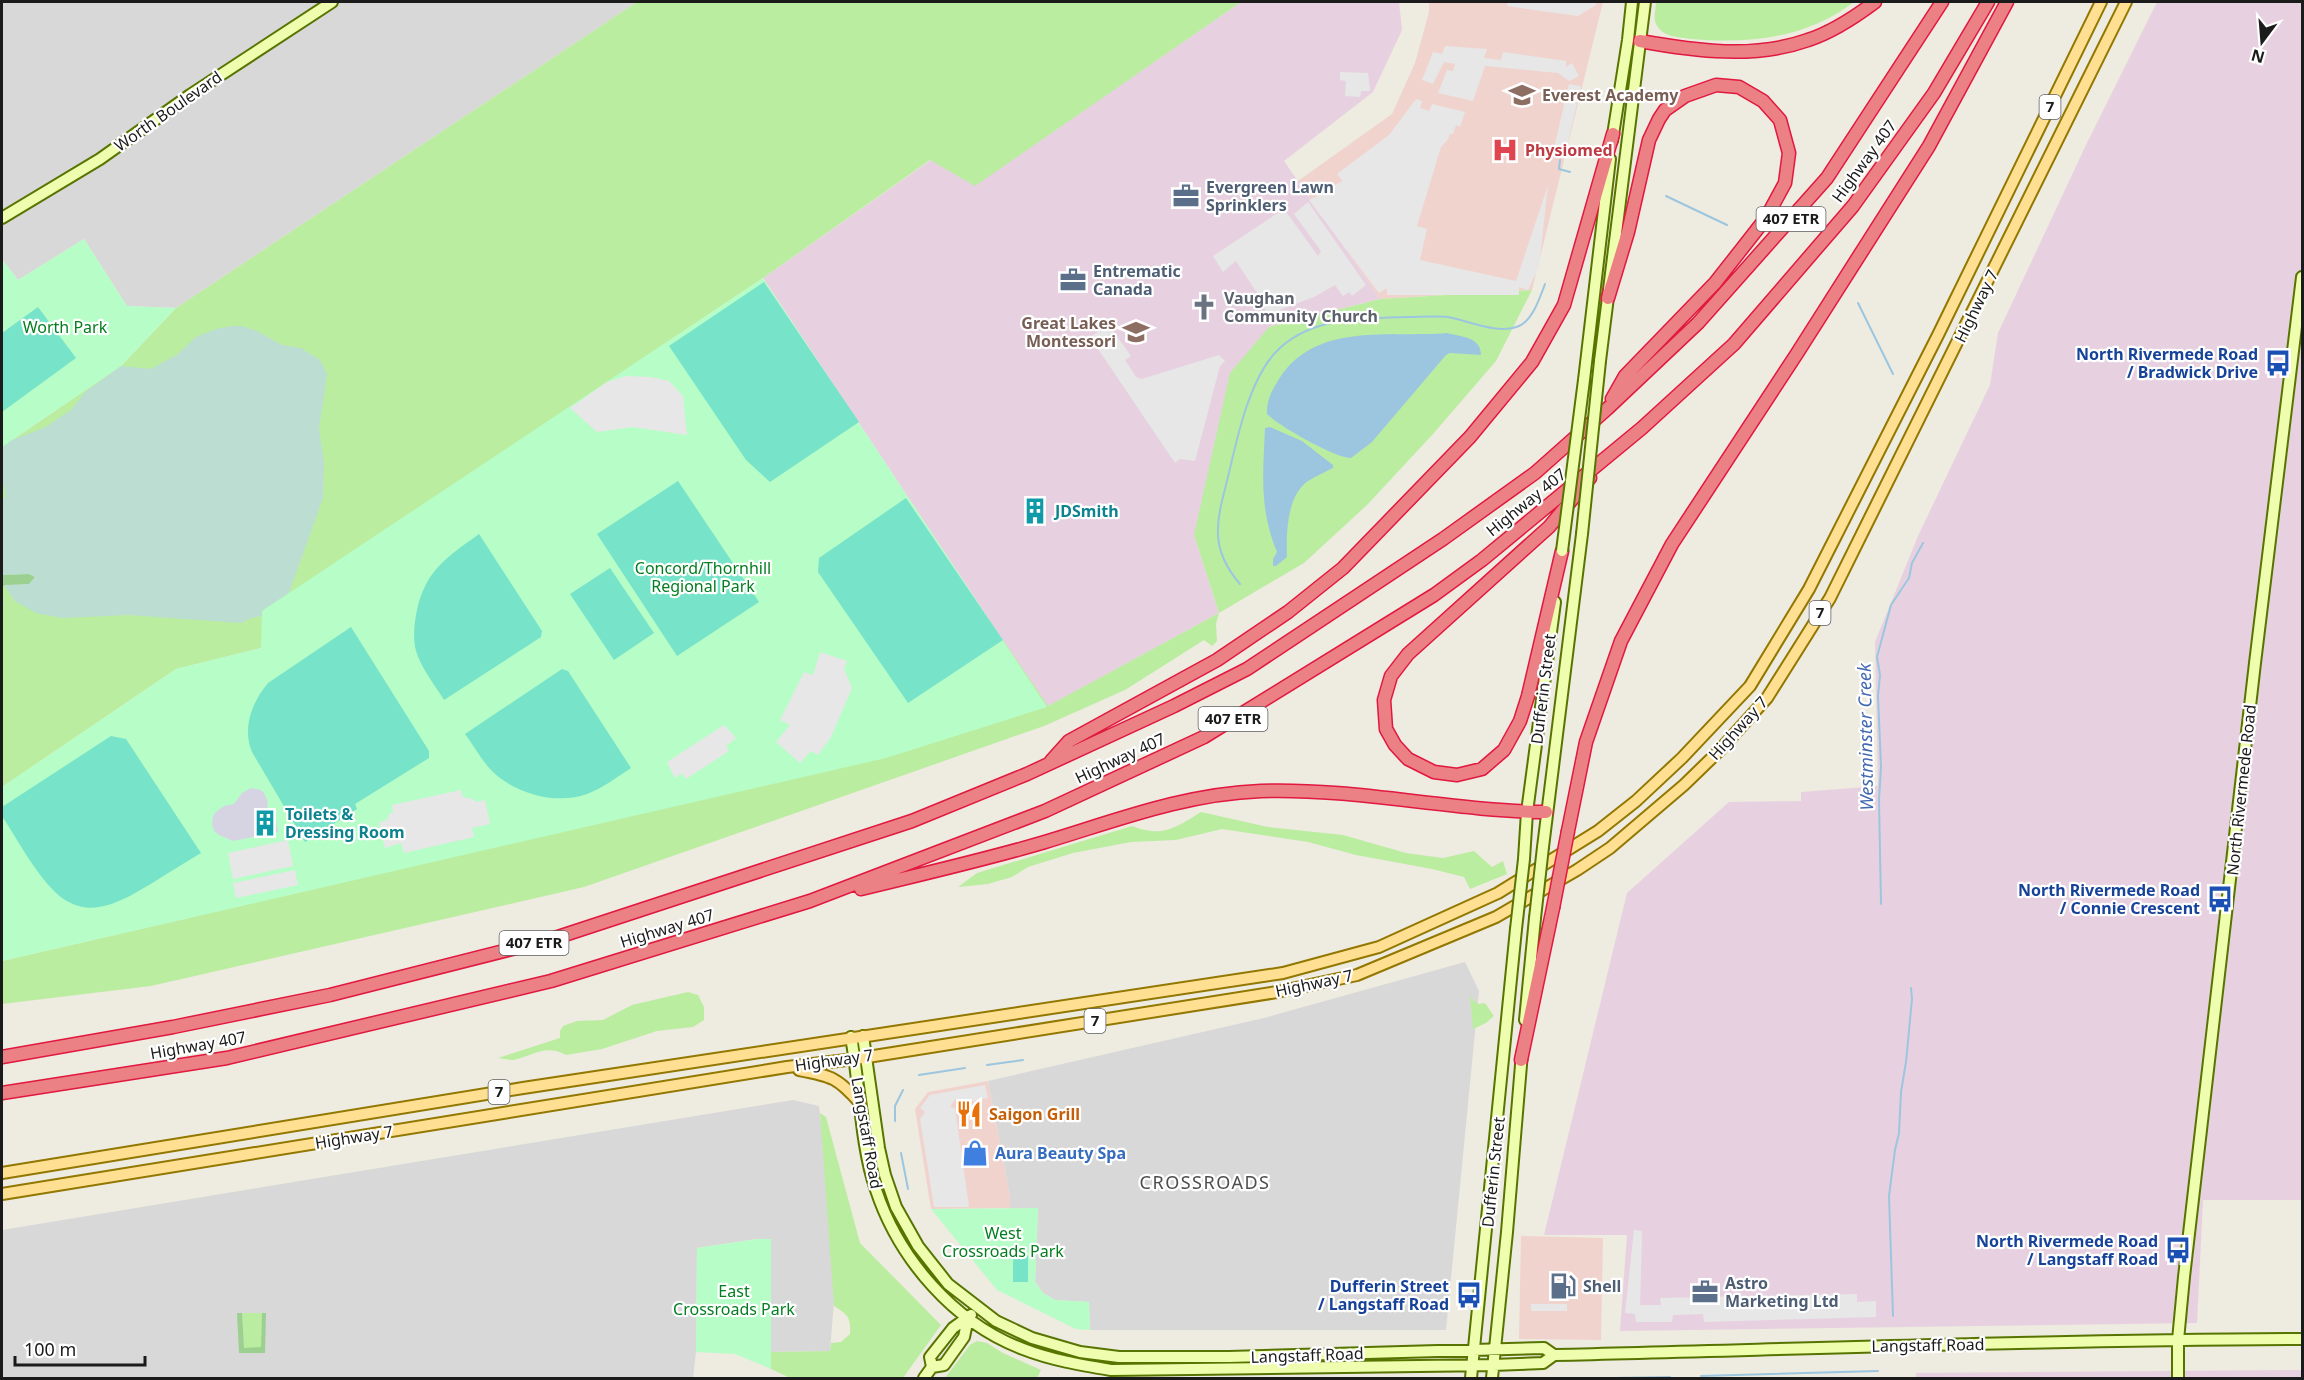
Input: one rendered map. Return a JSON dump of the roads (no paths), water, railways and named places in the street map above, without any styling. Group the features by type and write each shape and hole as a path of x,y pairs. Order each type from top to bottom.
{"highway":[{"path":"1640,41 1706,51 1776,48 1809,40 1850,21 1875,2"},
{"name":"Highway 407","path":"2,1057 173,1027 330,995 555,938 912,821 1047,765 1247,669 1452,533 1535,473 1698,323 1827,178 1942,2"},
{"name":"Highway 407","path":"2,1093 227,1058 551,981 810,901 1045,811 1204,737 1434,595 1482,560 1642,428 1734,344 1853,206 1934,93 1988,2"},
{"path":"1521,1060 1586,742 1621,641 1672,544 1929,146 2007,2"},
{"path":"1607,409 1625,376 1715,283 1766,218 1785,183 1789,153 1780,120 1763,101 1739,87 1716,85 1685,96 1665,110 1649,140 1628,232 1608,298"},
{"path":"1047,765 1069,741 1218,660 1288,612 1343,568 1470,437 1532,362 1564,305 1613,134"},
{"path":"1562,551 1528,696 1515,734 1504,750 1482,769 1457,776 1434,772 1408,759 1395,745 1386,729 1384,700 1391,676 1408,654 1549,527 1610,455"},
{"path":"810,901 990,858 1152,808 1260,791 1336,793 1546,812"}],"main road":[{"name":"Worth Boulevard","path":"2,218 100,159 190,95 332,2"},
{"name":"Dufferin Street","path":"1471,1378 1527,812 1584,380 1613,134 1632,2"},
{"name":"Dufferin Street","path":"1492,1378 1508,1232 1521,1060 1546,812 1582,534 1600,362 1645,2"},
{"name":"Highway 7","path":"2,1173 523,1088 1283,973 1379,947 1498,893 1598,831 1636,801 1690,750 1750,686 1809,589 1938,335 2101,2"},
{"name":"Highway 7","path":"2,1194 787,1067 855,1059 1277,992 1357,975 1496,917 1610,848 1668,799 1719,750 1767,698 1830,598 2126,2"},
{"name":"North Rivermede Road","path":"2178,1378 2178,1340 2255,663 2302,277"},
{"name":"Langstaff Road","path":"863,1036 885,1175 896,1207 918,1246 948,1284 996,1321 1032,1338 1080,1352 1119,1357 1229,1357 1544,1348 1554,1355 2302,1339"},
{"name":"Langstaff Road","path":"851,1037 875,1189 903,1250 938,1293 968,1318 985,1331 1022,1349 1063,1362 1111,1370 1493,1365 1544,1363 1554,1355"},
{"path":"787,1067 828,1075 844,1085 860,1103"},
{"path":"924,1378 932,1367 944,1365 964,1336 968,1318 977,1308"}],"waterway":[{"name":"Westminster Creek","path":"1560,160 1559,169 1570,172"},
{"name":"Westminster Creek","path":"1666,196 1727,225"},
{"path":"1240,584 1223,558 1219,545 1219,520 1235,446 1250,396 1265,366 1274,354 1287,342 1302,333 1318,326 1353,319 1448,317 1493,328 1519,326 1528,319 1535,308 1545,284"},
{"name":"Westminster Creek","path":"1858,303 1893,374"},
{"name":"Westminster Creek","path":"1881,904 1879,800 1881,767 1878,696 1880,675 1877,657 1891,605 1909,578 1912,563 1923,543"},
{"name":"Westminster Creek","path":"1893,1316 1889,1196 1899,1133 1901,1092 1912,999 1911,988"},
{"path":"987,1065 1023,1060"},
{"path":"919,1075 965,1068"},
{"path":"895,1121 895,1106 903,1090"},
{"path":"901,1153 908,1189"},
{"path":"1701,1376 1878,1371"},
{"path":"1612,1378 1670,1377"}],"place":[{"name":"Everest Academy","path":"1522,95"},
{"name":"Physiomed","path":"1505,150"},
{"name":"Evergreen Lawn Sprinklers","path":"1186,196"},
{"name":"Entrematic Canada","path":"1073,280"},
{"name":"Vaughan Community Church","path":"1204,307"},
{"name":"Great Lakes Montessori","path":"1136,332"},
{"name":"North Rivermede Road / Bradwick Drive","path":"2278,363"},
{"name":"JDSmith","path":"1035,511"},
{"name":"Toilets & Dressing Room","path":"265,823"},
{"name":"North Rivermede Road / Connie Crescent","path":"2220,899"},
{"name":"Saigon Grill","path":"969,1114"},
{"name":"Aura Beauty Spa","path":"975,1153"},
{"name":"North Rivermede Road / Langstaff Road","path":"2178,1250"},
{"name":"Shell","path":"1563,1286"},
{"name":"Astro Marketing Ltd","path":"1705,1292"},
{"name":"Dufferin Street / Langstaff Road","path":"1469,1295"}],"district":[{"name":"CROSSROADS","path":"1205,1183"}],"park label":[{"name":"Worth Park","path":"65,327"},
{"name":"Concord/Thornhill Regional Park","path":"703,577"},
{"name":"West Crossroads Park","path":"1003,1242"},
{"name":"East Crossroads Park","path":"734,1300"}]}
